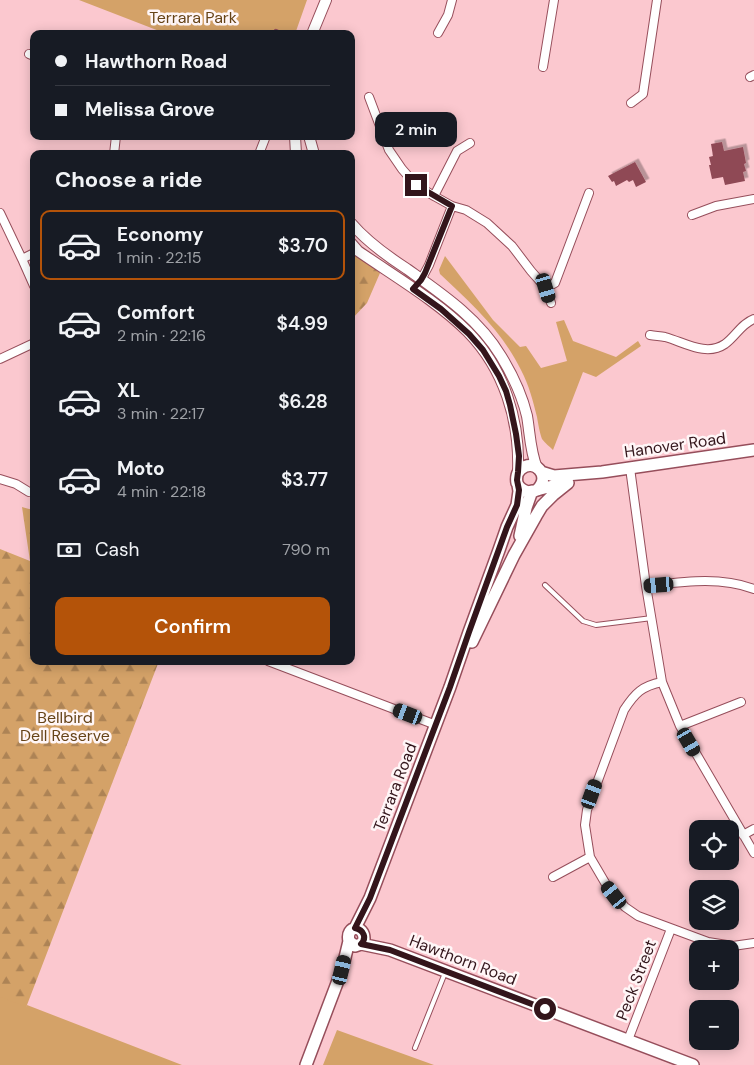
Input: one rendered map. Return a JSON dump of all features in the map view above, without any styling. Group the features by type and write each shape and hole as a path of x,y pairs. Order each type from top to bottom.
{"main road":[{"name":"Hanover Road","path":"540,470 554,476 602,472 754,450"},
{"path":"530,465 540,470 543,481 541,486 535,490 524,490 518,485 518,472 530,465"},
{"name":"Hanover Road","path":"535,490 568,483 602,472"},
{"name":"Terrara Road","path":"450,687 514,555 542,506 568,483"},
{"name":"Terrara Road","path":"306,1065 342,970 359,938 370,898 450,687 483,591 517,505 518,485"},
{"name":"Terrara Road","path":"514,555 526,508 535,490"},
{"name":"Hawthorn Road","path":"359,938 693,1065"}],"street":[{"path":"314,30 326,0"},
{"path":"438,33 448,15 452,0"},
{"path":"543,67 554,0"},
{"path":"631,104 643,94 657,0"},
{"path":"369,97 389,150 416,185 452,206 466,210 487,223 512,246 546,288 551,303"},
{"path":"434,196 457,151 470,144"},
{"path":"546,288 555,283 589,193"},
{"path":"692,215 716,206 754,198"},
{"path":"413,289 421,280 429,265 452,206"},
{"path":"0,213 30,277"},
{"path":"355,227 371,244 467,314 480,328 501,356 516,383 526,415 534,460 540,470"},
{"path":"355,248 441,309 469,334 483,350 506,391 514,418 519,456 518,472"},
{"path":"22,259 30,255"},
{"path":"650,335 664,337 698,348 712,349 724,345 739,329 754,319"},
{"path":"0,358 30,345"},
{"path":"630,468 646,586 662,682 680,726 754,854"},
{"path":"0,479 16,484 29,492"},
{"path":"646,586 712,581 732,583 754,589"},
{"path":"278,665 436,725"},
{"path":"662,682 640,689 632,697 624,710 587,810 585,826 590,857 607,886 625,907 638,916 708,942 733,946 754,943"},
{"path":"680,726 742,702"},
{"path":"743,835 754,829"},
{"path":"553,877 590,857"},
{"name":"Peck Street","path":"628,1040 670,929"}],"lane":[{"path":"546,585 583,621 596,625 652,618"},
{"path":"415,1048 446,971"}],"green space":[{"name":"Terrara Park","path":"79,0 307,0 296,30 157,30"},
{"path":"355,254 380,273 367,303 355,316"},
{"path":"445,256 493,320 520,347 526,346 541,368 567,361 556,322 564,320 573,341 616,357 638,341 641,346 596,377 583,372 553,450 542,439 529,387 505,343 485,318 440,274 439,270"},
{"name":"Bellbird Dell Reserve","path":"22,507 30,509 30,561"},
{"name":"Bellbird Dell Reserve","path":"0,549 30,561 30,665 157,665 27,1005 15,1065 0,1065"},
{"path":"0,997 26,1007 27,1005 182,1065 0,1065"},
{"path":"337,1030 434,1065 323,1065"}],"building":[{"path":"722,142 724,151 743,147 746,163 744,164 746,171 743,172 745,181 725,185 723,177 712,179 709,165 711,165 709,157 713,156 711,144"},
{"path":"635,162 646,182 636,187 633,180 629,182 627,180 616,186 614,181 612,182 608,176"}],"route":[{"path":"416,185 452,206 425,273 413,289 441,309 469,334 483,350 499,376 506,391 514,418 519,456 517,480 519,490 517,505 483,591 450,687 370,898 355,928 362,930 364,934 365,937 361,944 390,950 545,1009"}]}
